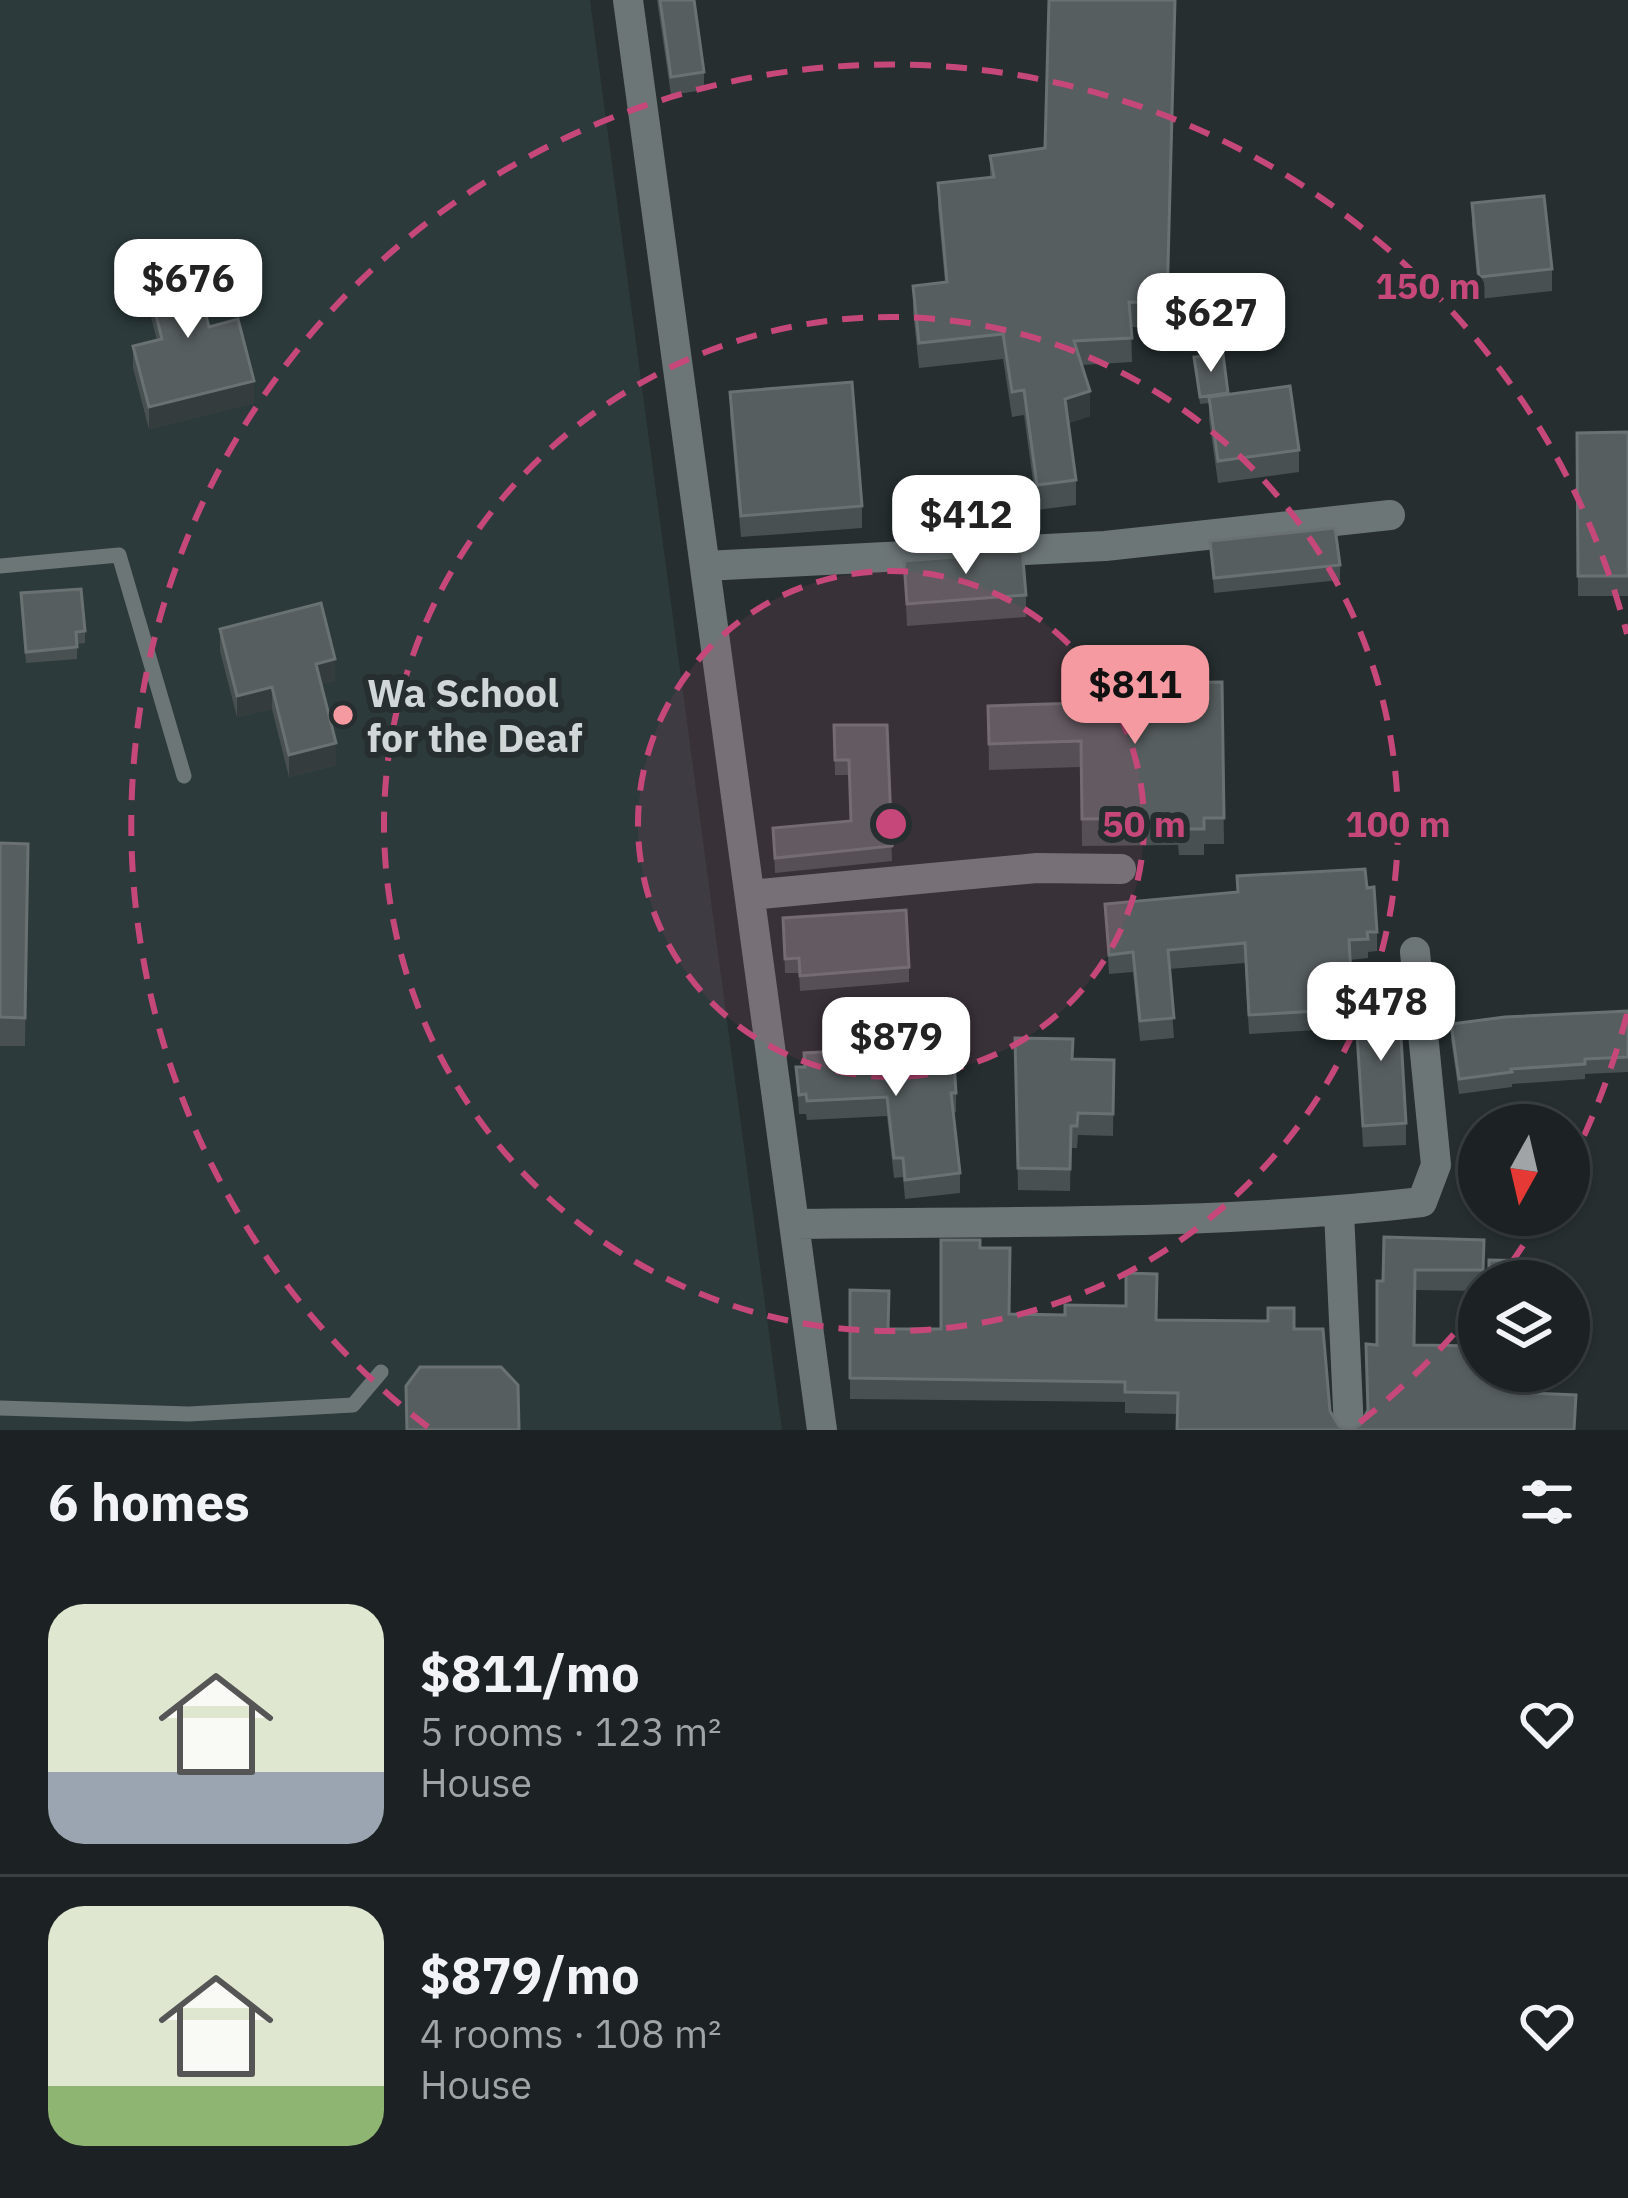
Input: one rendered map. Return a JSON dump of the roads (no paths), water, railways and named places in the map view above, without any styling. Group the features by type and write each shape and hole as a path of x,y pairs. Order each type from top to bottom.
{"street":[{"path":"628,0 822,1430"},
{"path":"705,566 1105,546 1390,515"},
{"path":"750,895 1037,868 1121,869"},
{"path":"794,1225 1339,1211 1422,1202 1436,1165 1415,952"},
{"path":"1339,1211 1348,1430"}],"lane":[{"path":"0,566 119,555 184,776"},
{"path":"0,1408 189,1414 352,1405 381,1372"}],"place":[{"name":"Wa School for the Deaf","path":"343,715"}]}
